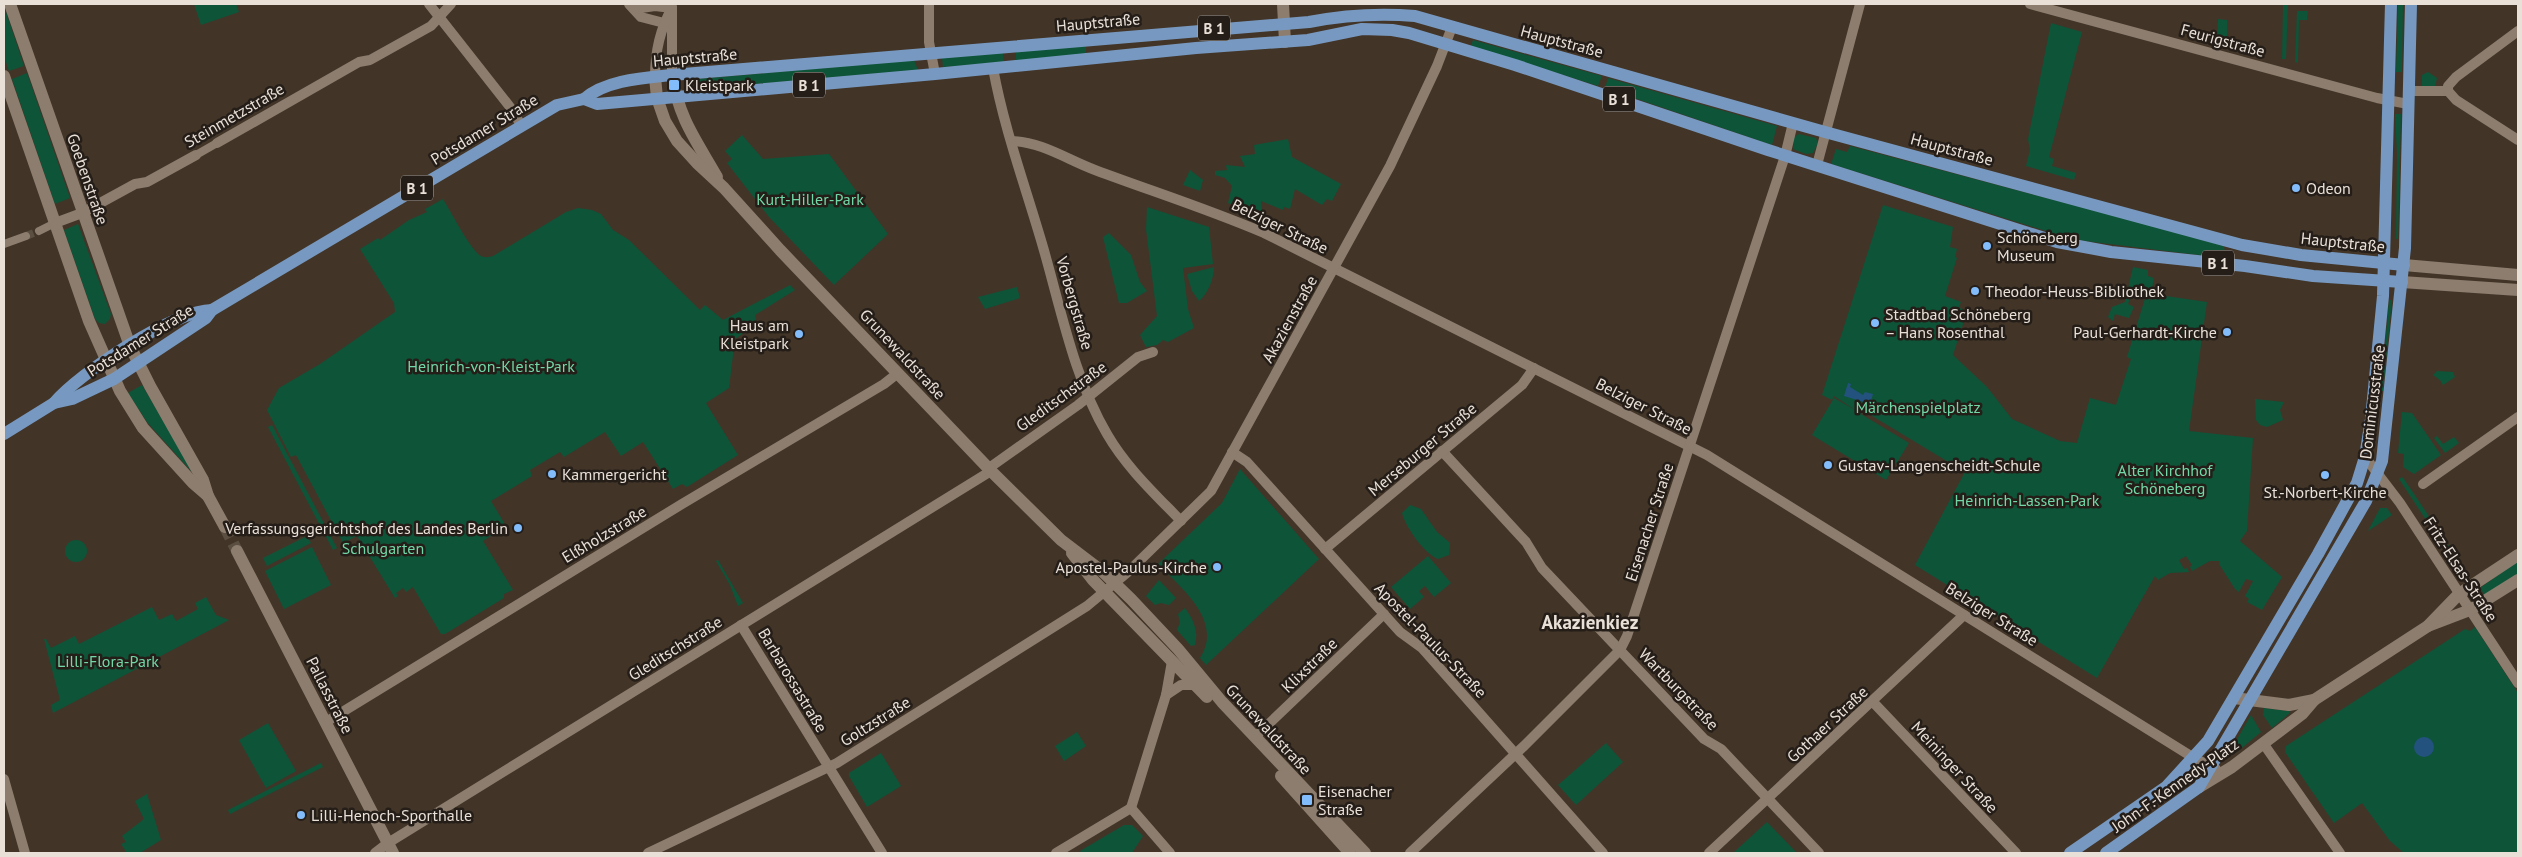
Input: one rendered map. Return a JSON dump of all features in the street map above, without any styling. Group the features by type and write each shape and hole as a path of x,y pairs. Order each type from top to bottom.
{"main road":[{"name":"Goebenstraße","path":"10,4 82,213 130,346 139,364"},
{"path":"1283,4 1285,42"},
{"name":"Dominicusstraße","path":"2070,853 2084,850 2166,787 2208,741 2354,489 2365,457 2373,401 2384,282 2391,4"},
{"name":"Dominicusstraße","path":"2199,787 2369,496 2382,461 2404,265 2411,4"},
{"name":"Hauptstraße","path":"584,99 594,90 672,75 1284,23 1342,16 1380,13 1415,16 1793,123 2242,245 2301,255 2518,275"},
{"name":"B 1","path":"657,98 934,74 1196,48 1308,40 1345,31 1379,29 1409,33 1446,44 1785,156 2056,242 2111,252 2217,263 2313,276 2402,282"},
{"name":"Grunewaldstraße","path":"672,75 676,97 686,124 724,188"},
{"path":"4,76 6,92 89,321 114,379 143,428 193,483 208,496"},
{"name":"Grunewaldstraße","path":"655,77 657,98 665,121 677,141 696,163 724,188 898,373 1061,540 1105,593 1195,685 1350,853"},
{"name":"Potsdamer Straße","path":"4,434 54,404 72,399 114,379 206,318 212,310 551,108 584,99 596,104 657,98"},
{"path":"2217,263 2227,257 2229,253 2228,247 2222,240"},
{"path":"2242,245 2235,252 2235,257 2242,266"},
{"path":"2402,282 2518,290"},
{"name":"Potsdamer Straße","path":"54,404 66,389 130,346 200,310 212,310"},
{"path":"139,364 204,480 208,496 224,527"},
{"name":"Grunewaldstraße","path":"1061,540 1115,584 1154,623 1222,702 1365,853"},
{"name":"Pallasstraße","path":"238,551 390,848"},
{"path":"2234,698 2289,705 2314,700 2428,626 2460,594 2518,555"},
{"path":"2428,626 2470,610 2518,580"},
{"name":"John-F.-Kennedy-Platz","path":"2106,853 2199,787 2224,772 2302,714 2314,700"}],"street":[{"path":"429,4 510,107 521,125"},
{"name":"Steinmetzstraße","path":"39,231 82,213 135,184 147,182 359,62 372,59 431,26 451,4"},
{"path":"929,4 930,53 934,74"},
{"path":"1817,165 1860,4"},
{"name":"Feurigstraße","path":"2030,4 2389,101 2408,104"},
{"path":"631,6 655,6 671,13"},
{"path":"631,6 641,17 671,13"},
{"path":"671,13 672,75"},
{"path":"655,77 655,58 671,13"},
{"name":"Akazienstraße","path":"1105,593 1211,491 1390,166 1452,27"},
{"path":"2448,91 2448,86 2456,78 2518,31"},
{"name":"Vorbergstraße","path":"993,68 1012,141 1088,396 1101,424 1118,450 1181,520"},
{"path":"2409,91 2448,91 2456,100 2518,140"},
{"name":"Eisenacher Straße","path":"1410,853 1516,753 1620,650 1627,636 1785,156 1793,123"},
{"name":"Belziger Straße","path":"1012,141 1030,142 1138,186 1215,212 1264,233 1689,445 2194,758 2224,772"},
{"path":"4,244 26,236"},
{"name":"Gleditschstraße","path":"375,853 390,848 990,469 1138,357 1153,352"},
{"name":"Merseburger Straße","path":"1325,549 1522,385 1534,368"},
{"name":"Elßholzstraße","path":"326,722 682,504 884,384 898,373"},
{"path":"2423,484 2518,417"},
{"name":"Wartburgstraße","path":"1442,451 1526,542 1542,568 1704,739 1722,749 1820,853"},
{"name":"Apostel-Paulus-Straße","path":"1232,452 1247,462 1400,632 1422,648 1603,853"},
{"name":"Fritz-Elsas-Straße","path":"2365,457 2378,473 2518,682"},
{"name":"Goltzstraße","path":"648,853 829,767 1105,593"},
{"name":"Klixstraße","path":"1256,737 1384,614"},
{"name":"Gothaer Straße","path":"1709,853 1873,702 1964,615"},
{"path":"1145,632 1154,623"},
{"name":"Barbarossastraße","path":"741,625 882,853"},
{"path":"1056,853 1132,808 1166,694 1172,661"},
{"path":"1166,694 1181,685 1195,685"},
{"name":"Meininger Straße","path":"1873,702 2016,853"},
{"path":"2263,743 2340,853"},
{"path":"4,779 25,853"},
{"path":"1132,808 1170,853"}],"green space":[{"path":"194,4 236,4 239,12 201,25"},
{"path":"2283,4 2288,4 2286,59 2282,59"},
{"path":"2398,4 2403,4 2402,72 2396,72"},
{"path":"4,6 24,66 9,71 4,56"},
{"path":"2297,11 2308,11 2307,20 2299,20 2298,63 2295,62"},
{"path":"2218,19 2227,20 2227,44 2217,41"},
{"path":"2051,23 2082,32 2049,157 2054,159 2052,166 2076,173 2074,180 2026,166 2030,150 2028,139"},
{"path":"1473,40 1602,76 1598,86 1471,46"},
{"path":"1086,45 1086,55 1016,61 1016,51"},
{"path":"1003,52 1004,63 943,67 942,58"},
{"path":"914,60 918,70 699,89 697,79"},
{"path":"2428,72 2437,78 2435,87 2422,86 2422,75"},
{"path":"27,73 70,198 55,204 12,79"},
{"path":"1608,78 1777,126 1772,145 1605,88"},
{"path":"2395,114 2401,114 2398,239 2396,239 2397,154"},
{"path":"1799,134 1816,138 1818,143 1813,153 1806,154 1793,149 1794,137"},
{"name":"Kurt-Hiller-Park","path":"742,135 763,159 829,154 888,234 834,285 769,217 727,163 732,159 725,151"},
{"path":"1288,139 1292,157 1341,184 1332,201 1327,199 1322,205 1295,189 1290,209 1284,207 1283,210 1261,201 1263,217 1228,203 1232,186 1225,178 1215,175 1215,171 1227,170 1226,165 1245,167 1240,156 1255,154 1254,145"},
{"path":"1850,146 2198,238 2224,246 2225,253 2221,257 2215,257 2085,241 2059,235 1831,164 1836,149 1847,152"},
{"path":"1190,170 1203,180 1200,191 1183,185"},
{"name":"Heinrich-von-Kleist-Park","path":"443,199 472,247 481,256 486,257 493,256 566,212 578,208 592,210 601,214 613,230 629,240 700,310 705,305 723,320 790,285 795,290 755,315 757,324 735,339 729,388 706,403 738,455 687,487 682,484 673,489 643,442 621,456 605,432 564,457 560,452 530,470 532,476 491,501 506,526 483,541 513,590 504,594 504,598 445,634 441,634 413,587 406,592 403,588 396,593 398,596 395,598 357,536 343,543 296,455 291,457 267,410 279,388 320,364 395,312 394,303 360,249 378,238 380,240 409,220 427,212 425,209"},
{"path":"1883,205 1953,227 1950,247 1957,249 1955,257 1957,258 1945,296 1961,302 1959,307 1967,312 1953,355 1987,387 2012,419 2060,441 2077,443 2090,398 2116,405 2131,359 2127,357 2147,292 2134,288 2128,304 2134,307 2129,318 2115,314 2113,321 2108,317 2112,307 2125,302 2133,267 2148,270 2148,276 2154,278 2149,305 2152,294 2207,302 2189,431 2253,438 2247,531 2240,541 2282,577 2262,610 2247,602 2249,599 2245,596 2253,581 2246,579 2239,592 2235,589 2219,564 2220,561 2210,561 2192,571 2190,567 2192,565 2186,556 2179,560 2184,569 2187,568 2189,572 2170,573 2158,580 2155,576 2097,678 1915,565 1965,472 1864,411 1861,414 1909,443 1886,480 1812,435 1834,398 1857,411 1834,396 1832,400 1822,395"},
{"path":"1147,207 1209,227 1213,264 1183,268 1188,309 1194,328 1168,342 1163,340 1157,345 1146,347 1140,335 1157,316 1146,229"},
{"path":"78,224 111,314 110,319 105,324 99,323 95,319 64,230"},
{"path":"1109,233 1131,255 1140,282 1147,291 1127,303 1119,303 1103,237"},
{"path":"1214,267 1210,286 1199,301 1192,291 1187,274"},
{"path":"1017,287 1020,298 985,309 978,297"},
{"path":"2389,300 2392,300 2383,391 2381,391"},
{"path":"2437,371 2453,372 2455,377 2443,385 2433,375"},
{"path":"142,385 191,471 147,422 128,393"},
{"path":"2255,399 2284,402 2280,410 2283,420 2267,427 2260,425 2256,420"},
{"path":"2402,412 2412,413 2441,455 2414,474 2403,467 2404,454 2398,453"},
{"path":"272,425 337,548 333,550 268,427"},
{"path":"2437,436 2443,444 2454,437 2459,443 2445,453 2434,438"},
{"path":"1240,469 1319,559 1206,665 1200,658 1206,644 1207,631 1203,618 1197,606 1188,595 1158,564 1222,503"},
{"path":"2402,477 2465,570 2461,573 2399,479"},
{"path":"1410,505 1421,509 1437,532 1450,543 1449,555 1438,559 1416,539 1407,526 1402,513"},
{"path":"2380,508 2387,508 2392,515 2368,531"},
{"path":"307,536 311,543 267,566 263,558"},
{"path":"76,540 84,543 87,551 84,559 76,562 68,559 65,551 68,543"},
{"path":"312,547 331,585 284,609 265,571"},
{"path":"1428,556 1451,583 1434,597 1425,586 1419,591 1424,597 1410,609 1391,587"},
{"path":"718,560 743,603 738,606 730,585 716,561"},
{"path":"2518,561 2518,575 2485,596 2480,588"},
{"path":"1159,580 1176,598 1169,605 1161,603 1155,605 1146,596"},
{"name":"Lilli-Flora-Park","path":"206,597 216,615 229,620 53,713 51,705 60,700 44,639 46,639 51,648 75,636 79,644 152,607 159,620 172,614 176,621 198,609 195,603"},
{"path":"1185,608 1196,630 1195,645 1191,646 1177,630 1180,622 1178,614"},
{"path":"2475,627 2518,693 2518,853 2404,853 2390,841 2362,803 2334,823 2285,752 2286,746 2465,629 2470,631"},
{"path":"2264,708 2289,711 2290,713 2272,728 2263,715"},
{"path":"2251,715 2261,732 2237,752 2228,755"},
{"path":"268,723 296,771 266,788 239,740"},
{"path":"1077,732 1086,746 1064,761 1055,746"},
{"path":"1606,743 1623,762 1576,805 1558,785"},
{"path":"881,753 901,786 867,807 849,773"},
{"path":"321,763 323,767 230,814 228,810"},
{"path":"147,794 161,840 140,853 127,853 121,844 126,842 122,836 144,819 135,801"},
{"path":"1767,822 1797,853 1733,853"},
{"path":"1124,825 1132,825 1143,836 1132,853 1082,853 1080,851"}],"water":[{"path":"1848,383 1851,384 1850,387 1863,395 1865,392 1873,394 1870,404 1844,396"},
{"path":"2424,737 2431,740 2434,747 2431,754 2424,757 2417,754 2414,747 2417,740"}],"tunnel":[{"path":"26,236 39,231"},
{"path":"225,527 237,551"}],"place":[{"name":"Kleistpark","path":"674,85"},
{"name":"Odeon","path":"2296,188"},
{"name":"Schöneberg Museum","path":"1987,246"},
{"name":"Theodor-Heuss-Bibliothek","path":"1975,291"},
{"name":"Stadtbad Schöneberg – Hans Rosenthal","path":"1875,323"},
{"name":"Paul-Gerhardt-Kirche","path":"2227,332"},
{"name":"Haus am Kleistpark","path":"799,334"},
{"name":"Gustav-Langenscheidt-Schule","path":"1828,465"},
{"name":"Kammergericht","path":"552,474"},
{"name":"St.-Norbert-Kirche","path":"2325,475"},
{"name":"Verfassungsgerichtshof des Landes Berlin","path":"518,528"},
{"name":"Apostel-Paulus-Kirche","path":"1217,567"},
{"name":"Eisenacher Straße","path":"1307,800"},
{"name":"Lilli-Henoch-Sporthalle","path":"301,815"}],"district":[{"name":"Akazienkiez","path":"1590,622"}],"park label":[{"name":"Märchenspielplatz","path":"1918,407"},
{"name":"Alter Kirchhof Schöneberg","path":"2165,479"},
{"name":"Heinrich-Lassen-Park","path":"2027,500"},
{"name":"Schulgarten","path":"383,548"}]}
